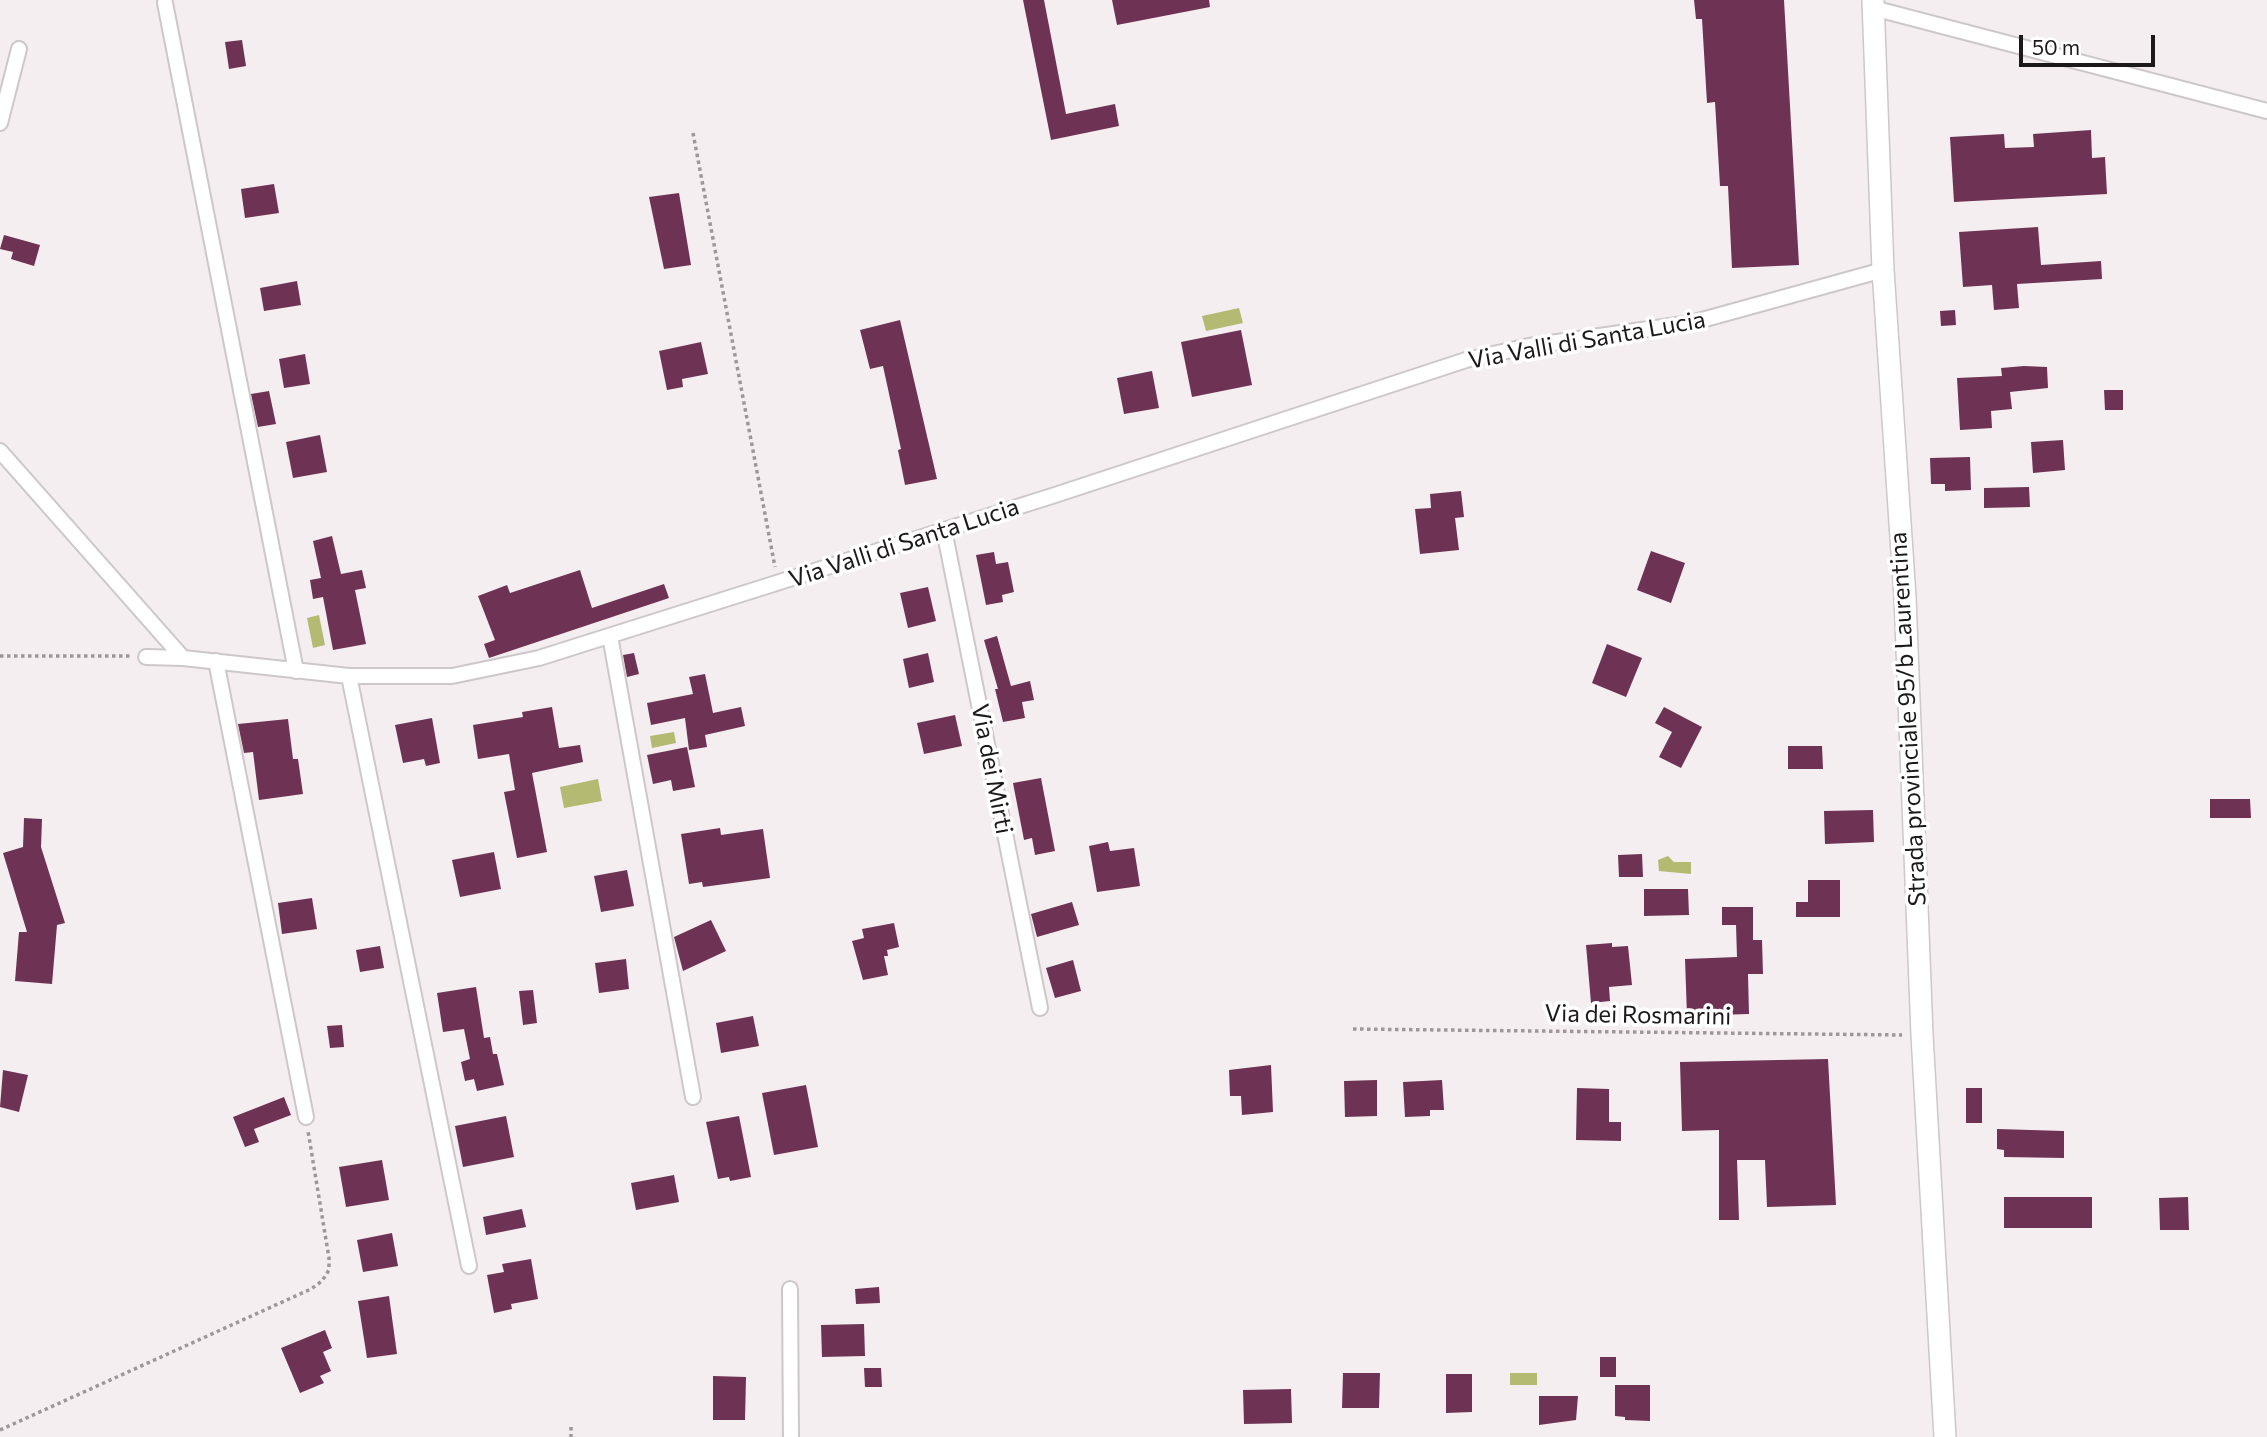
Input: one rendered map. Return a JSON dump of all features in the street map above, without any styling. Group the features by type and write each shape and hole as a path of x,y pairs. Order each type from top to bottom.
{"main road":[{"name":"Strada provinciale 95/b Laurentina","path":"1873,4 1883,270 1905,597 1922,1035 1945,1437"}],"street":[{"path":"165,3 296,671"},
{"path":"1873,4 2267,111"},
{"path":"0,123 19,50"},
{"name":"Via Valli di Santa Lucia","path":"146,657 216,661 349,676 433,677 475,673 530,661 1475,357 1529,346 1691,323 1883,270"},
{"path":"0,450 183,658"},
{"name":"Via dei Mirti","path":"944,530 1040,1008"},
{"path":"610,636 693,1097"},
{"path":"216,661 306,1117"},
{"path":"349,676 470,1266"},
{"path":"790,1289 791,1437"}],"path":[{"path":"693,133 778,583"},
{"path":"0,656 146,657"},
{"name":"Via dei Rosmarini","path":"1353,1029 1922,1035"},
{"path":"0,1430 299,1295 322,1281 329,1270 329,1258 306,1117"},
{"path":"571,1427 571,1437"}],"shaded area":[{"path":"1239,308 1243,323 1206,331 1202,316"},
{"path":"319,615 325,645 313,648 307,618"},
{"path":"674,732 676,743 652,748 650,736"},
{"path":"598,779 602,801 564,808 560,787"},
{"path":"1668,856 1674,862 1691,862 1691,874 1659,871 1658,860"},
{"path":"1510,1373 1537,1373 1537,1385 1510,1385"}],"building":[{"path":"1023,0 1044,0 1066,114 1115,104 1119,126 1051,140"},
{"path":"1112,0 1209,0 1210,7 1117,25"},
{"path":"1694,0 1784,0 1799,265 1732,268 1728,186 1720,186 1715,102 1707,103 1702,19 1696,19"},
{"path":"242,40 246,66 229,69 225,42"},
{"path":"2091,130 2092,158 2105,157 2107,194 1954,202 1950,137 2004,134 2005,148 2034,147 2033,134"},
{"path":"274,184 279,213 245,218 241,189"},
{"path":"679,193 691,265 664,269 649,197"},
{"path":"2038,227 2041,265 2101,261 2102,279 2017,284 2019,308 1994,310 1992,285 1963,287 1959,232"},
{"path":"4,235 40,245 34,266 11,259 13,252 0,249"},
{"path":"297,281 301,305 264,311 260,288"},
{"path":"1955,310 1956,325 1941,326 1940,311"},
{"path":"900,320 937,479 905,485 898,450 901,449 883,366 870,369 860,330"},
{"path":"1241,330 1252,385 1192,397 1181,342"},
{"path":"701,342 708,374 682,379 683,387 667,390 659,351"},
{"path":"305,354 310,384 284,388 279,359"},
{"path":"2047,367 2048,388 2010,392 2012,409 1991,411 1992,428 1960,430 1957,378 2002,376 2001,368"},
{"path":"1152,371 1159,408 1124,414 1117,378"},
{"path":"2104,390 2123,390 2123,410 2105,410"},
{"path":"269,391 276,424 258,427 251,394"},
{"path":"320,435 327,472 293,478 286,442"},
{"path":"2063,440 2065,470 2033,473 2031,442"},
{"path":"1970,457 1971,490 1945,491 1945,484 1931,484 1930,458"},
{"path":"2029,487 2030,507 1984,508 1984,488"},
{"path":"1461,491 1464,517 1455,518 1459,550 1420,554 1415,509 1431,508 1430,494"},
{"path":"332,536 341,574 362,570 366,588 355,590 366,644 333,650 323,597 313,599 310,580 321,578 313,541"},
{"path":"1651,551 1685,563 1671,603 1637,590"},
{"path":"994,552 996,564 1008,562 1014,592 1002,595 1003,602 986,605 976,555"},
{"path":"580,570 592,608 664,584 669,598 489,658 484,644 495,640 478,596 507,585 510,593"},
{"path":"928,587 936,621 908,628 900,593"},
{"path":"997,636 1011,686 1030,681 1034,700 1022,702 1025,718 1003,722 995,689 998,689 984,640"},
{"path":"1607,644 1642,658 1626,697 1592,683"},
{"path":"634,653 639,674 627,677 623,655"},
{"path":"928,653 934,682 909,688 903,659"},
{"path":"705,674 713,713 741,707 745,726 705,735 707,747 689,750 685,718 651,725 647,703 693,694 689,677"},
{"path":"552,707 559,748 580,745 583,762 532,773 547,852 517,858 504,792 515,790 509,754 478,759 473,725 523,717 522,712"},
{"path":"1664,707 1702,727 1681,768 1659,757 1672,732 1655,723"},
{"path":"955,715 962,746 924,754 917,723"},
{"path":"432,718 440,763 426,766 424,759 403,763 395,725"},
{"path":"288,719 293,759 298,759 303,794 259,800 253,752 244,753 238,724"},
{"path":"1788,746 1822,746 1823,769 1788,769"},
{"path":"687,747 695,787 673,791 671,780 653,784 647,755"},
{"path":"1041,778 1055,851 1035,855 1032,838 1024,840 1013,783"},
{"path":"2210,799 2250,799 2251,818 2210,818"},
{"path":"1873,810 1874,842 1825,844 1824,811"},
{"path":"24,818 42,819 41,847 65,923 57,925 52,984 15,981 19,932 27,932 3,853 23,847"},
{"path":"720,828 721,835 763,829 770,878 703,887 702,882 689,884 681,834"},
{"path":"1108,842 1110,851 1134,848 1140,886 1097,892 1089,846"},
{"path":"494,852 501,889 460,897 452,860"},
{"path":"1642,854 1643,877 1619,877 1618,855"},
{"path":"627,870 634,906 601,912 594,876"},
{"path":"1808,880 1840,880 1840,917 1796,917 1796,902 1808,902"},
{"path":"1644,889 1688,889 1689,915 1644,916"},
{"path":"312,898 317,929 282,934 278,903"},
{"path":"1072,902 1079,925 1037,937 1031,914"},
{"path":"1722,907 1753,907 1753,940 1762,940 1763,974 1748,974 1749,1014 1687,1016 1685,959 1737,957 1736,925 1722,925"},
{"path":"711,920 726,951 683,971 674,937"},
{"path":"894,923 899,947 887,950 888,956 884,956 888,975 863,980 852,941 864,938 862,929"},
{"path":"1612,943 1612,947 1628,946 1632,985 1609,987 1610,1001 1591,1003 1586,945"},
{"path":"380,946 384,968 360,972 356,950"},
{"path":"626,959 629,989 599,993 595,963"},
{"path":"1073,960 1081,991 1055,998 1046,968"},
{"path":"476,987 484,1038 490,1037 504,1085 477,1091 474,1079 465,1081 461,1062 470,1059 464,1029 443,1032 437,993"},
{"path":"533,990 537,1023 523,1025 519,991"},
{"path":"753,1016 759,1046 721,1053 716,1023"},
{"path":"342,1025 344,1047 330,1048 327,1026"},
{"path":"1828,1059 1836,1205 1767,1207 1765,1160 1737,1160 1739,1220 1719,1220 1719,1130 1682,1131 1680,1062"},
{"path":"1271,1065 1273,1112 1242,1115 1241,1096 1230,1096 1229,1070"},
{"path":"3,1070 28,1075 19,1112 0,1107"},
{"path":"1377,1080 1377,1116 1345,1117 1344,1081"},
{"path":"1442,1080 1444,1110 1430,1110 1430,1116 1405,1117 1403,1082"},
{"path":"806,1085 818,1147 774,1155 762,1093"},
{"path":"1577,1088 1609,1089 1609,1122 1621,1122 1621,1141 1576,1140"},
{"path":"1966,1088 1982,1088 1982,1123 1966,1123"},
{"path":"284,1097 291,1115 254,1129 259,1142 245,1147 233,1117"},
{"path":"506,1116 514,1157 463,1167 455,1126"},
{"path":"739,1116 751,1177 730,1181 729,1177 718,1179 706,1122"},
{"path":"1997,1129 2064,1131 2064,1158 2004,1157 2004,1150 1997,1149"},
{"path":"382,1160 389,1200 346,1207 339,1167"},
{"path":"674,1175 679,1202 636,1210 631,1183"},
{"path":"2004,1197 2092,1197 2092,1228 2004,1228"},
{"path":"2188,1197 2189,1230 2160,1230 2159,1198"},
{"path":"522,1209 526,1227 486,1235 483,1217"},
{"path":"392,1233 398,1266 363,1272 357,1240"},
{"path":"531,1259 538,1299 511,1304 512,1309 494,1313 487,1275 504,1272 502,1264"},
{"path":"879,1287 880,1303 856,1304 855,1289"},
{"path":"389,1296 397,1354 367,1358 358,1301"},
{"path":"864,1324 865,1356 822,1357 821,1325"},
{"path":"325,1330 332,1348 323,1352 331,1371 320,1376 324,1383 300,1393 281,1348"},
{"path":"1600,1357 1616,1357 1616,1377 1600,1377"},
{"path":"864,1368 881,1368 882,1387 865,1387"},
{"path":"1343,1373 1380,1373 1379,1408 1342,1408"},
{"path":"1446,1374 1472,1374 1472,1412 1446,1413"},
{"path":"713,1376 746,1377 745,1420 713,1420"},
{"path":"1615,1385 1650,1385 1650,1421 1625,1420 1625,1417 1615,1416"},
{"path":"1291,1389 1292,1423 1244,1424 1243,1390"},
{"path":"1539,1396 1578,1396 1576,1420 1539,1425"}]}
